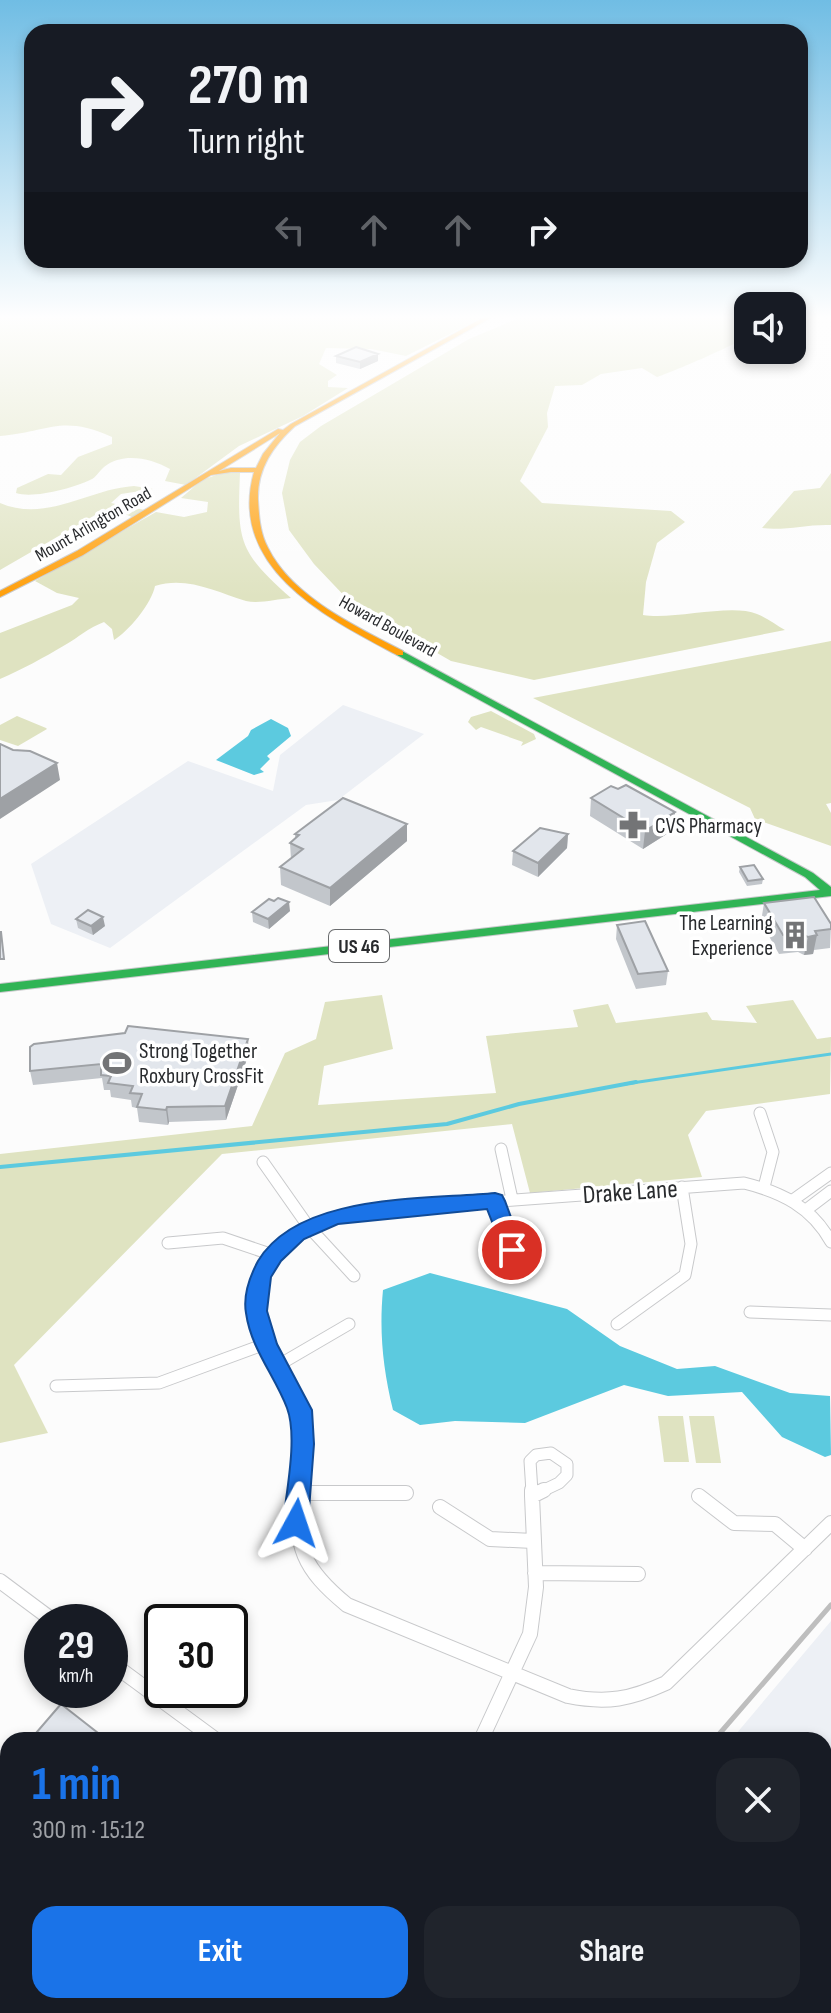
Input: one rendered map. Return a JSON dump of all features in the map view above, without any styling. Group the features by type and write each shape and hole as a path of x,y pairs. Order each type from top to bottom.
{"main road":[{"name":"Howard Boulevard","path":"320,410 293,425 276,440 258,469 252,504 257,536 273,566 310,601 404,656 809,875 831,895"},
{"name":"Mount Arlington Road","path":"0,594 80,553 220,466 293,425"},
{"path":"220,466 239,463 258,469"},
{"name":"Mount Arlington Road","path":"201,480 226,471 258,469"},
{"name":"US 46","path":"0,988 831,895"}],"street":[{"path":"760,1113 773,1152 764,1187"},
{"path":"501,1149 512,1199"},
{"path":"263,1162 306,1218 308,1226 354,1276"},
{"path":"793,1200 831,1173"},
{"name":"Drake Lane","path":"831,1242 822,1226 793,1200 764,1187 744,1183 355,1212 308,1226 288,1240 273,1255 260,1277 257,1293 259,1328 300,1410 302,1444 296,1523 302,1555 313,1575 347,1605 568,1696 591,1701 633,1698 666,1683 831,1523"},
{"path":"617,1324 685,1275 690,1267 690,1239 682,1187"},
{"path":"806,1210 831,1191"},
{"path":"495,1201 521,1274"},
{"path":"168,1243 223,1238 273,1255"},
{"path":"750,1312 831,1315"},
{"path":"277,1366 349,1324"},
{"path":"56,1386 159,1383 265,1344"},
{"path":"298,1493 406,1493"},
{"path":"485,1732 515,1673 530,1634 535,1573 532,1496"},
{"path":"699,1496 734,1523 775,1524 805,1549"},
{"path":"440,1507 490,1539 533,1541"},
{"path":"535,1573 638,1574"},
{"path":"0,1581 31,1604"},
{"path":"128,1675 205,1732"}],"shaded area":[{"path":"343,705 424,734 338,800 306,805 110,948 51,924 31,864 188,761 273,791 280,755"},
{"path":"831,1621 831,1732 738,1732"}],"green space":[{"path":"0,410 313,410 239,446 186,485 165,481 170,469 162,465 128,458 111,462 94,478 83,483 53,492 32,495 16,493 17,488 48,474 61,475 78,457 112,444 112,437 95,430 67,426 0,436"},
{"path":"348,410 548,410 548,427 520,481 542,503 671,511 685,522 657,543 646,582 643,615 746,611 785,630 534,680 451,661 352,604 314,564 289,530 282,493 290,460 300,442"},
{"path":"225,472 240,473 241,531 251,556 291,598 251,602 190,584 155,586 139,616 114,640 112,629 104,622 0,679 0,633 72,605 79,598 57,593 35,581 156,512 184,517 207,512 208,502 181,498 202,480"},
{"path":"831,473 831,525 762,528 794,491 820,488"},
{"path":"134,486 153,489 121,494 111,503 145,510 134,518 116,510 102,511 0,570 0,503 17,508 51,507"},
{"path":"831,641 831,803 826,804 831,813 831,846 755,819 750,808 533,698"},
{"path":"491,711 534,734 536,739 521,746 523,742 481,727 476,730 468,722 471,717"},
{"path":"17,716 47,729 18,746 0,740 0,725"},
{"path":"382,995 393,1049 324,1066 318,1105 496,1093 486,1036 578,1027 573,1010 608,1004 616,1023 707,1012 712,1020 757,1023 746,1006 793,1000 817,1039 831,1037 830,1094 706,1111 688,1135 702,1177 530,1193 512,1124 222,1154 14,1365 48,1433 0,1443 0,1154 252,1126 285,1053 316,1039 325,1002"},
{"path":"658,1416 683,1416 689,1462 664,1462"},
{"path":"689,1416 714,1416 721,1463 696,1463"}],"water":[{"path":"271,719 288,728 291,736 267,756 270,759 260,769 264,772 254,775 216,760 248,736 251,730"},
{"path":"430,1273 567,1309 620,1346 677,1369 715,1366 790,1393 830,1396 831,1455 825,1457 782,1437 742,1392 668,1396 624,1385 525,1423 455,1421 420,1425 393,1410 383,1350 383,1290"}],"building":[{"path":"0,744 13,750 30,751 57,763 0,799"},
{"path":"626,785 675,812 645,831 591,798 611,786 618,789"},
{"path":"343,798 407,824 330,888 280,867 303,849 290,843 299,835 295,834"},
{"path":"540,828 568,834 538,863 513,851"},
{"path":"754,865 763,879 748,881 740,867"},
{"path":"814,897 831,929 815,931 817,935 808,937 801,933 783,935 764,903"},
{"path":"278,898 289,902 268,919 252,912 269,899 274,901"},
{"path":"88,910 103,917 91,926 76,919"},
{"path":"645,921 668,971 638,974 617,925"},
{"path":"1,932 4,959 0,959"},
{"path":"128,1026 248,1039 225,1106 167,1107 166,1110 137,1107 142,1094 130,1093 133,1086 108,1083 111,1076 101,1075 101,1064 30,1071 30,1047 34,1044 125,1033"},
{"path":"58,1708 66,1708 97,1732 37,1732"}],"waterway":[{"path":"627,1084 831,1054"},
{"path":"627,1084 636,1082"},
{"path":"0,1167 447,1124 519,1104 627,1084"}],"railway":[{"path":"721,1732 831,1605"}],"traffic: fast":[{"path":"400,653 809,875 831,893"},
{"path":"0,988 831,892"}],"traffic: slow":[{"path":"320,410 293,425 266,454 254,491 255,521 264,548 279,571 300,592 350,626 400,653"},
{"path":"0,594 80,553 280,430"},
{"path":"214,474 231,470 258,470"}],"place":[{"name":"CVS Pharmacy","path":"633,825"},
{"name":"The Learning Experience","path":"795,935"},
{"name":"Strong Together Roxbury CrossFit","path":"117,1063"}],"route":[{"path":"296,1523 302,1444 300,1410 265,1344 256,1311 260,1277 273,1255 308,1226 335,1216 495,1201 512,1250"}]}
